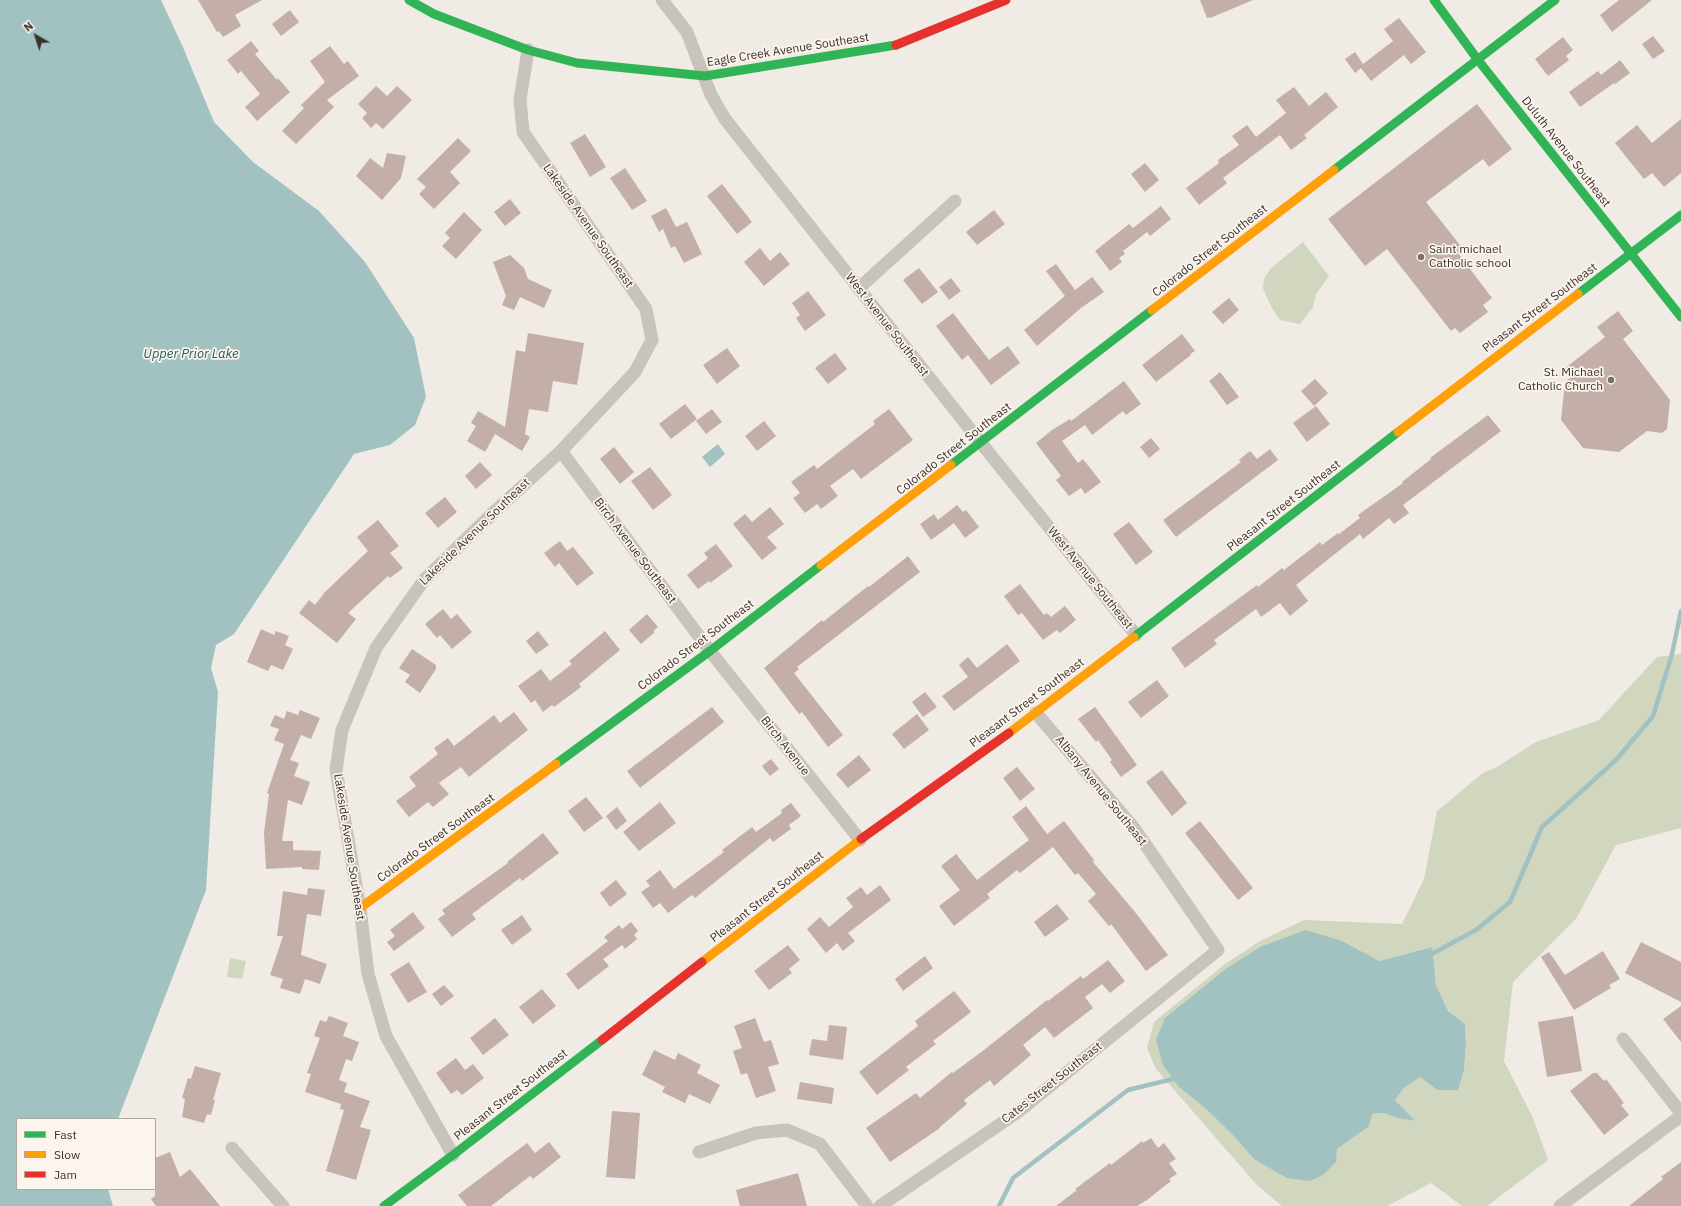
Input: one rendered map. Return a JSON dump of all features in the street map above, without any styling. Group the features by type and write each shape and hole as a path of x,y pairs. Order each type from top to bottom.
{"street":[{"name":"Eagle Creek Avenue Southeast","path":"408,0 434,14 528,50 577,63 705,76 896,45 1006,0"},
{"name":"West Avenue Southeast","path":"662,0 686,32 705,76 711,95 725,119 981,443 1136,635"},
{"name":"Duluth Avenue Southeast","path":"1434,0 1478,60 1681,317"},
{"name":"Colorado Street Southeast","path":"360,908 710,651 1555,0"},
{"name":"Lakeside Avenue Southeast","path":"453,1155 386,1036 368,974 360,908 336,770 342,730 376,648 424,580 494,512 561,451 635,372 652,340 646,309 523,132 520,100 528,50"},
{"path":"859,288 955,201"},
{"name":"Pleasant Street Southeast","path":"384,1206 453,1155 860,840 1036,713 1681,215"},
{"name":"Birch Avenue Southeast","path":"561,451 710,651"},
{"name":"Birch Avenue","path":"710,651 860,840"},
{"name":"Albany Avenue Southeast","path":"1036,713 1134,828 1218,950"},
{"name":"Cates Street Southeast","path":"880,1206 1018,1112 1218,950"},
{"path":"1560,1206 1681,1114 1623,1039"},
{"path":"699,1152 756,1132 787,1130 820,1144 867,1206"},
{"path":"232,1148 283,1206"}],"green space":[{"path":"1303,242 1329,276 1316,294 1313,307 1300,324 1280,320 1272,308 1263,289 1264,279 1270,269"},
{"path":"1681,654 1681,828 1616,845 1576,919 1513,982 1504,1061 1533,1118 1548,1160 1487,1206 1462,1206 1431,1183 1387,1206 1282,1206 1257,1185 1156,1069 1147,1048 1154,1022 1225,964 1260,941 1304,920 1402,924 1424,879 1437,811 1483,773 1497,767 1536,742 1599,720 1657,657","holes":["1431,947 1436,985 1448,1011 1465,1024 1466,1044 1464,1070 1437,1090 1420,1077 1404,1088 1395,1100 1414,1121 1397,1118 1384,1113 1372,1114 1355,1136 1336,1149 1254,1159 1230,1132 1205,1108 1179,1087 1363,954 1379,961"]},
{"path":"230,958 246,961 242,979 227,977"}],"water":[{"name":"Upper Prior Lake","path":"0,0 161,0 182,45 214,122 253,162 319,211 365,262 414,338 426,397 415,425 390,445 354,454 234,634 216,645 211,668 218,692 206,890 118,1118 16,1118 16,1190 108,1190 113,1206 0,1206"},
{"path":"718,444 725,454 710,467 702,457"},
{"path":"1306,930 1342,941 1379,961 1432,947 1436,985 1448,1011 1465,1024 1466,1044 1464,1070 1458,1090 1437,1090 1420,1077 1404,1088 1395,1100 1415,1121 1397,1118 1384,1113 1372,1114 1369,1126 1337,1149 1336,1162 1323,1175 1310,1181 1287,1178 1254,1159 1230,1132 1205,1108 1179,1087 1163,1065 1156,1040 1165,1018 1227,968 1262,946"}],"building":[{"path":"198,0 262,0 235,15 241,26 223,37 219,31 217,32"},
{"path":"1200,0 1253,0 1207,18"},
{"path":"1619,0 1652,0 1612,32 1600,15"},
{"path":"290,10 299,22 281,36 272,24"},
{"path":"1399,18 1426,52 1411,64 1404,55 1371,81 1361,68 1355,73 1345,59 1355,52 1363,64 1393,41 1384,29"},
{"path":"1653,36 1665,51 1653,59 1642,44"},
{"path":"1563,37 1573,50 1566,56 1569,60 1548,76 1535,59"},
{"path":"251,41 259,51 255,54 277,80 278,78 290,92 257,121 245,107 260,94 241,71 238,74 227,60"},
{"path":"330,46 344,64 348,61 359,76 327,100 334,107 296,144 282,131 304,108 301,105 325,82 310,61"},
{"path":"1620,60 1630,73 1580,107 1569,92 1598,71 1601,75"},
{"path":"376,86 387,96 397,86 412,100 383,129 376,123 371,128 362,118 367,113 358,104"},
{"path":"1294,87 1309,106 1326,92 1338,107 1304,135 1307,138 1291,150 1280,135 1223,178 1227,183 1199,205 1186,188 1219,163 1218,160 1239,145 1232,136 1247,125 1256,137 1286,113 1276,100"},
{"path":"1477,104 1512,149 1489,167 1483,159 1426,202 1463,249 1458,253 1492,298 1483,305 1488,312 1460,333 1455,328 1451,331 1387,249 1365,266 1328,219"},
{"path":"1681,119 1681,173 1664,187 1652,173 1644,179 1615,143 1637,125 1652,143"},
{"path":"585,134 606,167 590,177 570,143"},
{"path":"458,138 471,151 450,172 460,183 434,209 419,194 426,187 417,179"},
{"path":"387,153 406,156 401,178 382,200 356,176 370,158 383,168"},
{"path":"1145,163 1159,180 1145,192 1131,174"},
{"path":"625,168 647,201 632,210 610,178"},
{"path":"722,184 752,222 737,234 707,196"},
{"path":"510,199 521,213 505,226 494,212"},
{"path":"1161,206 1171,219 1150,236 1147,232 1123,251 1125,254 1119,258 1122,262 1110,271 1095,251 1129,224 1133,228"},
{"path":"666,208 676,227 687,222 702,254 684,263 675,246 671,248 663,229 659,232 651,216"},
{"path":"994,210 1005,224 977,245 966,232"},
{"path":"464,212 482,230 456,259 442,246 450,238 445,233"},
{"path":"760,248 770,261 780,252 790,264 764,286 744,262"},
{"path":"510,255 524,268 528,279 552,290 544,308 520,297 514,310 502,305 506,296 493,262"},
{"path":"1056,264 1075,290 1092,277 1104,292 1081,308 1037,346 1024,330 1065,296 1046,271"},
{"path":"919,268 938,292 922,304 903,280"},
{"path":"951,278 961,291 949,300 939,287"},
{"path":"808,291 826,315 805,331 796,318 800,315 792,303"},
{"path":"1229,298 1239,310 1223,324 1212,312"},
{"name":"St. Michael Catholic Church","path":"1618,311 1633,331 1623,339 1670,400 1667,429 1662,433 1647,431 1619,452 1583,448 1561,420 1565,382 1571,377 1564,369 1605,337 1597,327"},
{"path":"953,313 989,360 1008,346 1020,363 991,385 968,355 962,360 936,326"},
{"path":"528,333 584,343 577,385 553,381 548,412 529,409 525,434 530,437 522,451 495,434 485,452 467,441 476,426 471,423 478,411 505,427 516,350 525,352"},
{"path":"1182,334 1195,351 1156,382 1142,365"},
{"path":"727,348 740,366 717,384 703,365"},
{"path":"835,353 847,369 828,384 815,368"},
{"path":"1220,372 1239,397 1227,405 1209,381"},
{"path":"1315,379 1328,393 1314,406 1301,391"},
{"path":"1124,381 1141,404 1126,415 1123,411 1092,435 1085,425 1062,441 1078,463 1083,459 1101,482 1085,494 1081,488 1069,496 1056,480 1061,476 1036,443 1052,430 1070,419 1071,421"},
{"path":"685,404 697,419 671,439 659,424"},
{"path":"1316,406 1330,424 1307,442 1293,423"},
{"path":"712,409 722,422 706,434 696,421"},
{"path":"889,409 913,440 861,479 853,469 830,486 838,496 821,509 817,504 805,513 793,498 800,493 791,482 814,465 817,469 875,424 873,421"},
{"path":"1488,415 1501,431 1403,505 1409,513 1394,524 1389,518 1363,539 1360,534 1296,585 1308,601 1290,616 1280,603 1261,617 1256,609 1214,640 1217,644 1185,668 1171,648 1257,585 1258,587 1282,568 1284,570 1320,542 1322,545 1338,533 1339,534 1360,518 1358,515 1403,483 1402,482 1431,459 1430,458"},
{"path":"764,421 776,436 757,451 745,436"},
{"path":"1151,438 1160,449 1149,458 1140,447"},
{"path":"614,447 634,472 620,484 600,459"},
{"path":"1270,449 1278,460 1176,537 1163,520 1241,462 1239,460 1250,451 1257,459"},
{"path":"480,462 492,475 476,489 465,476"},
{"path":"650,467 672,495 653,510 631,481"},
{"path":"445,497 457,512 438,528 425,513"},
{"path":"957,505 963,512 966,510 979,527 965,538 954,523 931,540 920,524 934,514 938,520"},
{"path":"770,507 784,524 767,537 777,548 762,560 733,524 745,514 752,522"},
{"path":"378,520 399,546 390,553 403,568 390,578 388,576 348,613 356,619 337,643 299,613 309,600 315,605 325,592 368,551 357,537"},
{"path":"1129,522 1153,552 1136,565 1113,534"},
{"path":"560,541 567,551 573,547 594,573 577,586 559,563 555,567 544,553"},
{"path":"716,544 733,566 710,583 709,581 698,589 687,575 708,558 704,553"},
{"path":"908,556 920,572 797,667 799,669 794,673 843,735 828,747 802,712 799,714 764,668 822,620 823,622"},
{"path":"1020,584 1044,615 1047,613 1051,617 1065,606 1076,620 1060,633 1057,630 1043,640 1022,613 1018,615 1004,596"},
{"path":"443,609 451,619 457,614 472,632 452,649 440,635 437,638 425,624"},
{"path":"647,614 658,627 653,631 655,632 641,644 629,630"},
{"path":"261,629 274,635 276,631 289,636 285,645 293,649 283,670 271,665 268,671 247,662"},
{"path":"538,631 549,645 536,654 526,641"},
{"path":"605,631 620,650 579,684 581,687 554,707 552,705 543,712 535,700 531,703 518,686 541,669 550,681 572,664 569,661"},
{"path":"1007,644 1020,661 954,711 942,696 968,677 959,665 968,657 977,668"},
{"path":"412,649 436,665 436,669 420,693 405,682 410,675 399,668"},
{"path":"1157,680 1169,696 1141,718 1128,702"},
{"path":"925,692 937,707 923,717 912,702"},
{"path":"712,707 724,722 640,788 627,771"},
{"path":"1095,707 1137,765 1121,777 1110,762 1112,760 1098,740 1096,742 1078,719"},
{"path":"300,710 320,718 311,739 301,735 290,760 299,763 294,776 310,782 302,805 288,800 282,841 293,841 293,850 321,851 319,870 302,869 302,867 266,869 264,833 269,794 267,793 284,744 274,740 279,729 270,726 275,715 284,719 287,711 298,715"},
{"path":"514,712 528,730 469,777 461,767 439,783 449,794 433,807 428,802 409,817 396,801 416,786 409,777 438,754 434,748 448,738 454,746 494,715 500,723"},
{"path":"917,714 929,730 904,749 892,734"},
{"path":"859,755 871,770 848,788 836,774"},
{"path":"771,759 779,769 770,776 762,766"},
{"path":"1017,767 1035,789 1020,801 1003,778"},
{"path":"1162,770 1187,803 1172,816 1146,782"},
{"path":"586,797 603,818 584,832 568,811"},
{"path":"660,802 676,823 639,851 623,832"},
{"path":"791,803 801,816 789,825 791,829 773,842 770,838 695,898 692,895 668,913 660,903 653,908 641,892 650,886 646,881 660,870 674,889 724,852 722,850 752,827 756,832 782,813 781,810"},
{"path":"1026,806 1047,834 1064,821 1094,860 1093,862 1135,912 1168,955 1146,971 1111,924 1109,926 1088,901 1096,894 1078,873 1075,875 1053,847 1020,873 1017,870 987,894 990,898 954,926 939,906 960,890 941,866 956,854 977,880 1029,840 1012,817"},
{"path":"617,807 627,821 616,830 606,816"},
{"path":"1200,821 1253,888 1238,900 1185,833"},
{"path":"543,833 559,853 522,881 520,878 472,914 476,919 452,937 438,919 445,914 442,910 508,863 507,862"},
{"path":"616,880 627,894 610,907 600,893"},
{"path":"880,885 891,900 848,933 855,941 843,951 837,943 826,953 807,929 820,917 829,927 853,907 846,898 861,887 867,895"},
{"path":"308,888 325,890 321,916 307,914 301,955 327,964 320,984 305,979 300,994 280,988 283,979 270,975 283,936 277,936 283,891 307,895"},
{"path":"1057,904 1069,919 1045,937 1034,922"},
{"path":"413,912 425,928 394,951 387,942 395,936 390,930"},
{"path":"522,915 532,930 512,945 501,930"},
{"path":"631,922 638,931 634,935 637,939 625,949 622,945 603,959 609,966 578,990 566,974 608,941 604,937 619,925 622,929"},
{"path":"1641,942 1681,962 1681,1002 1625,973"},
{"path":"788,945 800,960 789,969 792,973 769,990 754,971"},
{"path":"1603,951 1620,979 1609,985 1611,988 1574,1010 1541,957 1549,952 1565,975"},
{"path":"925,956 933,968 903,991 895,979"},
{"path":"1108,960 1125,981 1110,993 1102,984 1085,997 1093,1008 1054,1038 1045,1027 1023,1045 1031,1055 994,1086 990,1080 964,1100 967,1104 940,1128 890,1162 866,1128 916,1093 920,1098 1047,1000 1048,1001 1081,976 1083,979"},
{"path":"409,962 427,992 408,1003 390,974"},
{"path":"444,985 454,996 441,1006 432,994"},
{"path":"542,989 556,1006 533,1024 519,1007"},
{"path":"954,991 971,1012 933,1041 936,1044 906,1067 909,1070 877,1095 859,1072 918,1026 915,1021"},
{"path":"1681,1006 1681,1042 1663,1019"},
{"path":"329,1016 348,1023 343,1036 359,1042 352,1061 346,1059 339,1080 347,1083 344,1092 370,1101 360,1127 371,1130 356,1180 326,1171 344,1110 340,1109 341,1104 305,1092 311,1074 307,1073 320,1038 314,1036 320,1020 326,1022"},
{"path":"1573,1016 1582,1071 1547,1077 1538,1022"},
{"path":"495,1018 509,1035 483,1055 470,1038"},
{"path":"755,1018 764,1042 771,1040 779,1064 768,1067 776,1091 756,1098 747,1073 741,1075 733,1051 742,1048 734,1026"},
{"path":"829,1025 847,1027 843,1060 809,1055 812,1039 827,1041"},
{"path":"654,1050 675,1060 678,1053 701,1065 697,1073 720,1085 710,1104 689,1094 685,1103 662,1092 665,1087 642,1075"},
{"path":"456,1058 465,1070 473,1064 484,1078 462,1095 457,1090 451,1094 436,1073"},
{"path":"195,1066 221,1073 213,1100 215,1100 211,1115 207,1114 204,1123 182,1117 185,1099 182,1098 188,1078 191,1079"},
{"path":"1593,1073 1597,1073 1604,1081 1606,1079 1624,1103 1621,1105 1629,1115 1604,1135 1570,1091"},
{"path":"800,1082 834,1088 832,1104 797,1099"},
{"path":"612,1111 640,1113 635,1179 606,1177"},
{"path":"1151,1138 1158,1148 1164,1143 1176,1159 1169,1163 1177,1174 1169,1179 1171,1181 1147,1200 1137,1206 1056,1206 1077,1190 1075,1189 1110,1163 1111,1165 1142,1141 1143,1143"},
{"path":"549,1142 561,1157 533,1179 530,1176 491,1206 467,1206 458,1195 527,1143 535,1153"},
{"path":"170,1152 180,1177 190,1169 220,1206 156,1206 151,1199 155,1196 156,1190 156,1158"},
{"path":"1681,1162 1681,1206 1629,1206 1663,1179 1661,1177"},
{"path":"798,1173 807,1206 740,1206 736,1190"}],"waterway":[{"path":"1428,956 1476,930 1510,902 1542,827 1616,760 1653,716 1672,654 1681,611"},
{"path":"999,1206 1013,1178 1128,1090 1177,1078"}],"traffic: fast":[{"path":"409,0 434,14 528,50 577,63 705,76 896,45"},
{"path":"1434,0 1478,60 1681,317"},
{"path":"1334,170 1555,0"},
{"path":"1578,294 1681,215"},
{"path":"951,465 1152,310"},
{"path":"1134,637 1398,432"},
{"path":"556,764 710,651 821,565"},
{"path":"384,1206 453,1155 602,1040"}],"traffic: slow":[{"path":"1152,310 1334,170"},
{"path":"1398,432 1578,294"},
{"path":"821,565 951,465"},
{"path":"1009,733 1134,637"},
{"path":"360,908 556,764"},
{"path":"702,962 861,839"}],"traffic: jam":[{"path":"896,45 1006,0"},
{"path":"861,839 1009,733"},
{"path":"602,1040 702,962"}],"place":[{"name":"Saint michael Catholic school","path":"1421,257"},
{"name":"St. Michael Catholic Church","path":"1611,380"}]}
